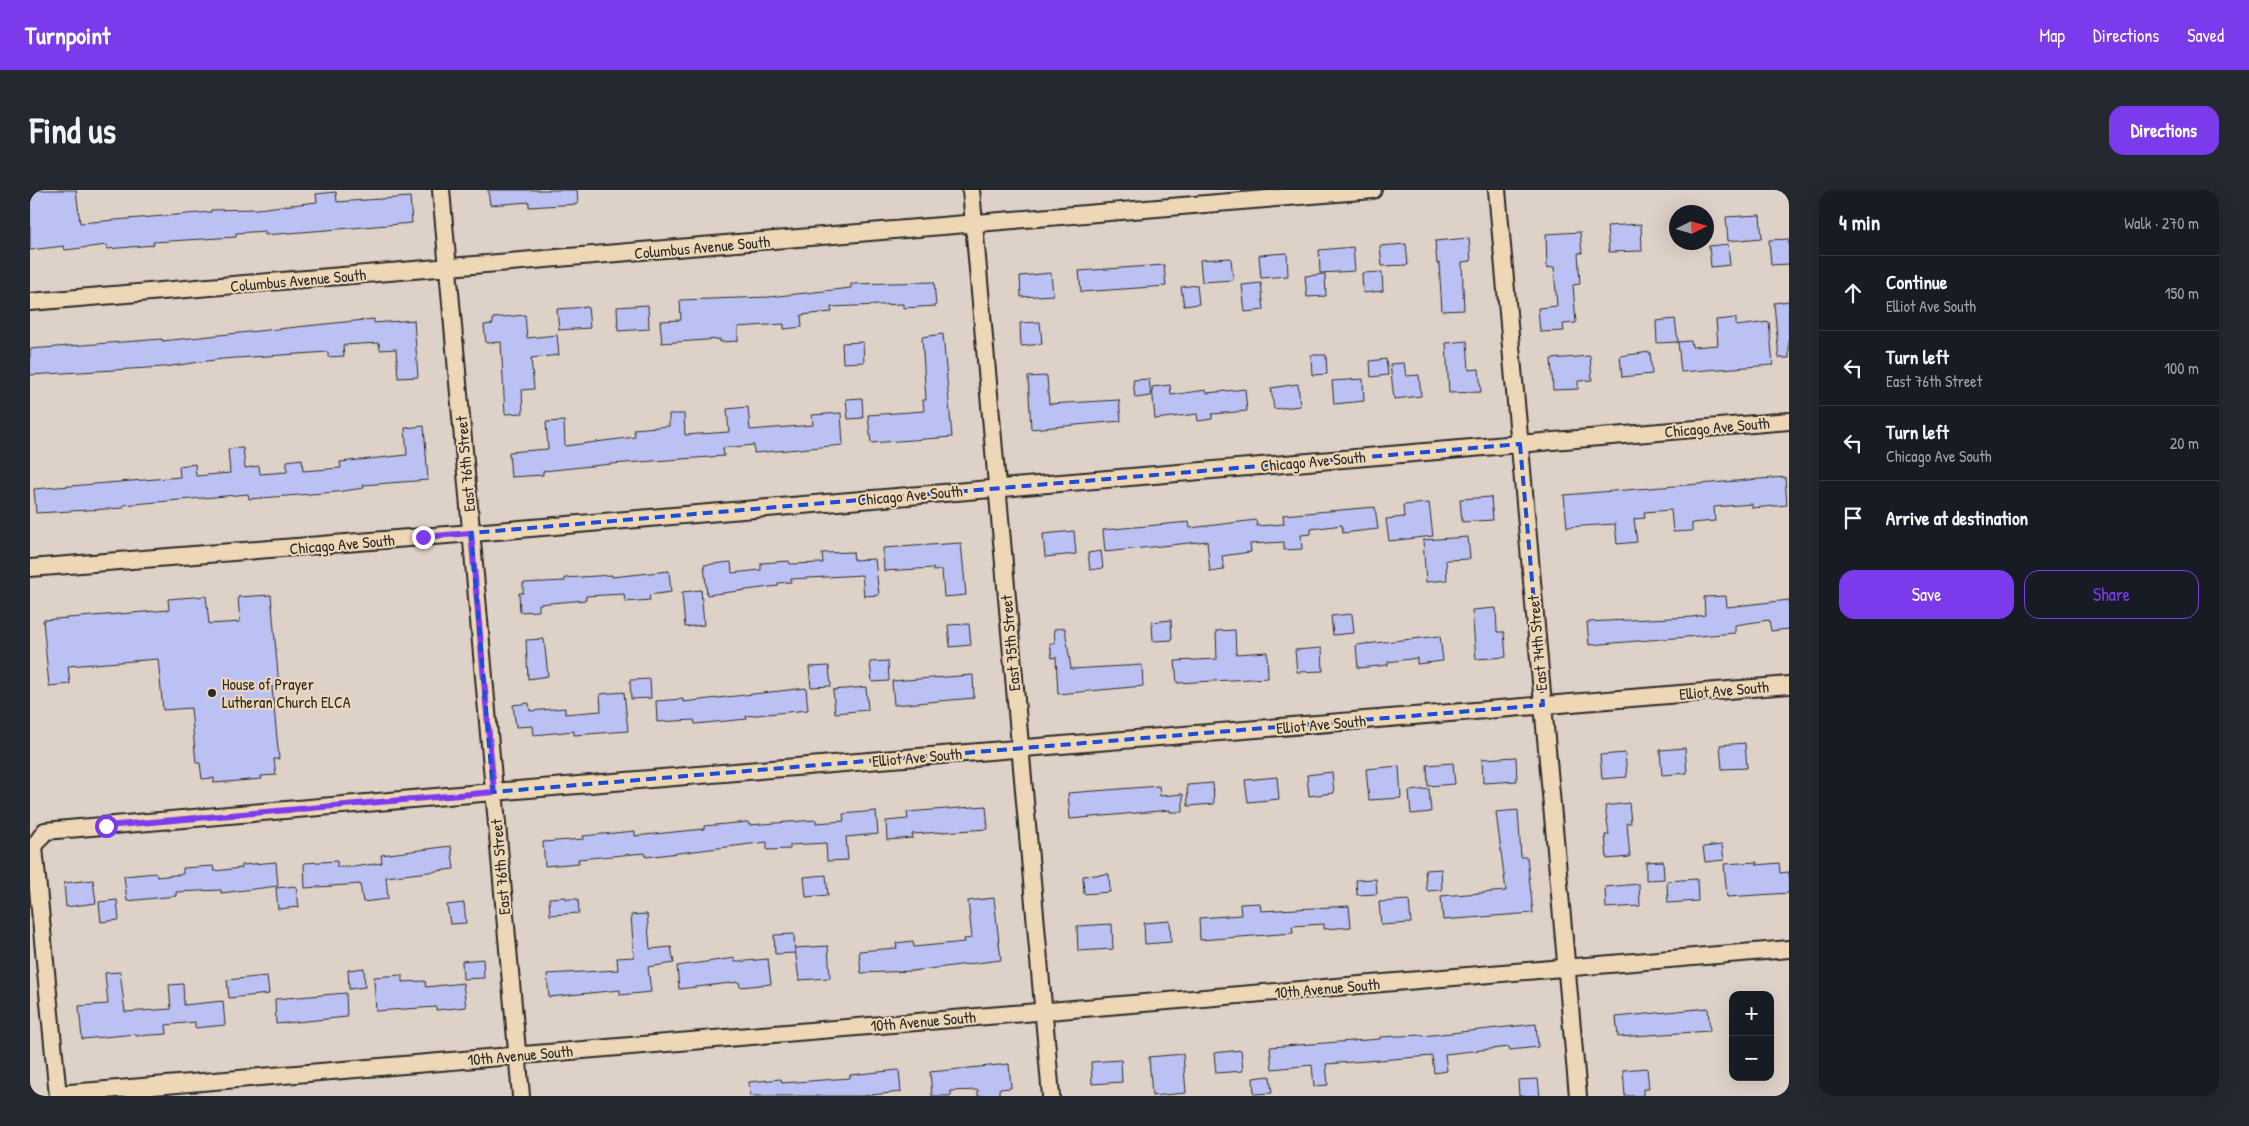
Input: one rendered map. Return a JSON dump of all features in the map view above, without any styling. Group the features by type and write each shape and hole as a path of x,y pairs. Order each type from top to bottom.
{"street":[{"name":"East 76th Street","path":"441,190 521,1096"},
{"name":"East 75th Street","path":"971,190 1051,1096"},
{"name":"Columbus Avenue South","path":"30,302 1373,190"},
{"name":"East 74th Street","path":"1497,190 1578,1096"},
{"name":"Chicago Ave South","path":"30,568 471,533 1789,421"},
{"name":"Elliot Ave South","path":"58,1095 34,847 45,831 1789,685"},
{"name":"10th Avenue South","path":"58,1095 1789,949"}],"highlighted area":[{"path":"1520,444 1543,705 493,792 471,533"}],"building":[{"path":"30,190 76,190 80,223 211,212 211,210 257,209 317,202 316,194 336,192 337,202 410,197 412,223 265,235 265,231 236,233 236,237 153,242 154,245 107,249 107,245 65,250 64,246 30,250"},
{"path":"488,190 577,190 578,204 529,207 529,202 490,205"},
{"path":"1760,215 1762,238 1728,241 1726,217"},
{"path":"1641,224 1642,251 1609,252 1607,226"},
{"path":"1580,232 1582,253 1578,253 1580,284 1573,285 1576,323 1563,324 1564,331 1540,332 1538,308 1557,306 1554,267 1547,268 1546,234"},
{"path":"1469,238 1471,261 1462,262 1464,310 1442,311 1439,263 1437,264 1435,241"},
{"path":"1789,239 1789,264 1771,265 1769,240"},
{"path":"1406,244 1408,265 1382,266 1380,246"},
{"path":"1728,244 1730,265 1711,267 1709,250 1714,250 1714,245"},
{"path":"1353,247 1355,271 1320,273 1319,250"},
{"path":"1287,253 1288,276 1261,278 1259,255"},
{"path":"1231,258 1233,280 1202,282 1200,260"},
{"path":"1164,265 1166,286 1081,292 1079,271"},
{"path":"1382,272 1383,291 1363,293 1362,273"},
{"path":"1051,273 1053,295 1021,297 1020,276"},
{"path":"1325,274 1326,296 1307,297 1305,276"},
{"path":"934,282 936,306 903,308 903,304 831,307 832,312 801,315 802,327 784,329 784,324 738,327 738,341 720,342 720,339 662,343 660,321 681,320 680,300 769,297 851,288 851,284"},
{"path":"1261,283 1264,310 1245,312 1242,285"},
{"path":"1197,285 1199,304 1184,306 1181,287"},
{"path":"1789,301 1789,358 1779,358 1774,303"},
{"path":"648,305 649,329 618,331 617,307"},
{"path":"588,307 590,328 559,330 557,309"},
{"path":"525,315 527,338 557,335 559,355 531,358 534,389 522,390 523,413 505,414 501,342 486,343 484,325 493,324 493,318"},
{"path":"1736,318 1736,326 1769,322 1773,365 1681,372 1678,342 1691,341 1692,347 1718,345 1716,320"},
{"path":"374,319 374,323 414,320 418,377 398,378 396,349 380,350 379,343 343,345 344,356 328,357 328,352 222,359 164,367 30,375 30,349 162,339 162,341"},
{"path":"1675,319 1678,342 1657,343 1656,321"},
{"path":"1040,322 1042,344 1021,346 1020,323"},
{"path":"943,334 952,437 871,443 868,415 924,411 923,400 926,400 922,337"},
{"path":"1467,341 1469,370 1479,369 1481,392 1449,393 1446,343"},
{"path":"863,342 864,362 843,363 842,343"},
{"path":"1650,352 1652,374 1622,377 1620,356"},
{"path":"1311,355 1326,355 1327,374 1312,375"},
{"path":"1590,356 1592,380 1578,381 1578,389 1553,390 1551,359"},
{"path":"1386,359 1388,375 1371,377 1370,361"},
{"path":"1404,363 1406,376 1419,375 1421,396 1394,399 1390,364"},
{"path":"1047,376 1049,404 1119,400 1121,421 1031,429 1028,377"},
{"path":"1149,379 1151,396 1135,398 1133,380"},
{"path":"1363,379 1364,401 1334,404 1332,381"},
{"path":"1298,384 1300,406 1274,409 1271,388"},
{"path":"1170,385 1171,395 1206,390 1207,393 1245,389 1247,411 1212,414 1212,419 1198,421 1197,414 1155,419 1152,387"},
{"path":"862,398 863,418 848,419 846,399"},
{"path":"748,407 750,430 813,425 812,415 841,413 843,445 754,453 754,445 723,448 724,456 611,464 543,471 543,475 511,477 509,452 548,449 546,422 564,421 565,446 635,437 634,429 669,426 669,414 684,414 685,435 729,432 727,409"},
{"path":"424,426 428,480 363,485 364,488 336,492 249,499 248,494 123,505 123,508 36,513 34,489 180,477 179,466 195,464 196,476 230,473 228,449 243,448 245,468 259,466 260,474 287,472 287,461 302,459 303,471 341,468 340,462 407,455 405,428"},
{"path":"1785,477 1787,505 1752,508 1752,504 1714,507 1715,521 1692,523 1692,531 1673,532 1671,510 1644,512 1645,518 1634,519 1637,542 1617,544 1615,524 1567,527 1564,495"},
{"path":"1491,497 1493,520 1462,522 1460,499"},
{"path":"1429,503 1433,536 1389,541 1386,519 1404,517 1403,505"},
{"path":"1375,507 1378,529 1343,533 1342,525 1311,529 1311,534 1301,535 1302,549 1284,550 1284,542 1250,544 1251,552 1222,556 1224,570 1210,572 1207,541 1105,552 1103,530 1189,522 1190,528 1256,520 1257,526 1284,524 1283,515"},
{"path":"1074,531 1076,554 1045,557 1043,534"},
{"path":"1468,537 1470,559 1446,560 1447,580 1426,582 1423,540"},
{"path":"961,543 966,595 944,597 942,570 933,571 933,568 884,571 883,548"},
{"path":"1101,551 1103,568 1090,570 1088,553"},
{"path":"853,552 854,560 875,559 879,595 864,596 862,575 791,579 791,582 778,583 778,586 707,595 704,565 731,562 732,573 761,570 761,563 789,561 790,564 823,563 822,553"},
{"path":"669,571 671,592 649,595 650,600 625,602 624,594 586,596 586,600 539,604 539,611 520,612 519,593 523,593 523,583 565,581 565,578 612,575 612,577"},
{"path":"701,590 704,625 685,627 682,592"},
{"name":"House of Prayer Lutheran Church ELCA","path":"271,595 279,686 272,687 279,759 274,759 276,775 261,776 262,779 214,783 214,778 202,779 200,763 196,763 191,708 163,710 158,659 68,666 70,684 49,686 43,620 169,610 168,599 206,596 209,624 240,622 238,597"},
{"path":"1726,596 1727,607 1789,600 1789,629 1771,631 1769,620 1735,625 1735,633 1589,645 1587,622 1705,615 1704,597"},
{"path":"1496,608 1497,632 1504,632 1506,657 1476,659 1472,610"},
{"path":"1352,614 1354,633 1333,635 1331,616"},
{"path":"1171,620 1172,640 1153,641 1152,622"},
{"path":"969,624 971,645 950,647 948,625"},
{"path":"1065,628 1071,669 1142,665 1143,686 1058,694 1056,657 1052,658 1050,643 1055,643 1054,629"},
{"path":"1235,630 1236,654 1267,652 1268,678 1177,683 1175,661 1217,659 1216,631"},
{"path":"1440,636 1443,661 1417,664 1417,658 1388,662 1388,665 1358,668 1356,645"},
{"path":"544,639 548,676 528,679 526,640"},
{"path":"1322,648 1323,671 1297,672 1295,650"},
{"path":"888,661 889,681 872,682 870,662"},
{"path":"829,666 831,686 811,687 809,667"},
{"path":"973,675 974,698 894,705 892,681"},
{"path":"650,679 651,698 631,699 630,680"},
{"path":"866,687 868,710 835,713 833,690"},
{"path":"806,688 808,710 746,716 747,719 695,724 694,720 657,722 656,701 683,699 683,702"},
{"path":"624,692 628,731 574,735 574,731 534,735 533,726 516,727 513,705 529,703 530,711 565,708 565,714 601,711 600,694"},
{"path":"1745,743 1747,768 1722,769 1720,745"},
{"path":"1685,748 1687,773 1662,775 1660,750"},
{"path":"1625,753 1627,777 1602,779 1600,755"},
{"path":"1516,757 1517,781 1483,783 1482,759"},
{"path":"1453,763 1455,784 1428,786 1427,765"},
{"path":"1399,766 1401,798 1369,800 1366,769"},
{"path":"1332,772 1334,793 1309,796 1307,775"},
{"path":"1277,777 1279,799 1248,802 1245,780"},
{"path":"1213,783 1214,804 1188,806 1187,785"},
{"path":"1159,786 1160,796 1183,794 1183,812 1170,812 1170,810 1070,819 1068,793"},
{"path":"1429,789 1431,812 1411,814 1409,791"},
{"path":"1629,803 1631,823 1627,823 1630,857 1607,859 1605,835 1609,835 1605,806"},
{"path":"986,806 988,829 912,834 913,838 887,840 886,821 908,819 907,812"},
{"path":"1518,810 1521,857 1527,857 1533,913 1443,920 1441,896 1506,891 1496,812"},
{"path":"876,811 878,834 846,837 848,860 827,861 826,843 790,845 790,849 767,850 767,842 646,857 645,853 578,859 579,863 545,866 543,842 584,839 583,836 635,831 635,836 704,829 704,826 748,822 749,825 816,820 816,823 844,821 843,814"},
{"path":"1722,845 1724,860 1705,862 1703,847"},
{"path":"451,846 454,869 386,877 388,899 363,902 360,884 305,888 304,863 337,861 337,867 353,867 382,863 381,855"},
{"path":"1663,861 1664,879 1646,880 1646,862"},
{"path":"276,862 278,886 221,893 221,890 176,892 176,896 127,901 124,876 156,873 157,877 183,874 183,868 213,866 214,871 242,868 242,865"},
{"path":"1757,862 1757,865 1779,863 1780,873 1789,872 1789,893 1727,897 1724,864"},
{"path":"1441,869 1442,890 1427,891 1425,870"},
{"path":"1109,874 1110,892 1084,894 1083,876"},
{"path":"826,875 828,895 806,897 804,877"},
{"path":"1376,879 1377,894 1357,895 1356,880"},
{"path":"1697,879 1698,901 1668,903 1667,881"},
{"path":"93,880 96,903 66,907 64,883"},
{"path":"1639,884 1640,906 1606,908 1605,887"},
{"path":"296,886 299,907 278,909 276,888"},
{"path":"566,897 566,899 578,899 579,913 550,915 549,898"},
{"path":"994,898 1001,960 912,971 861,973 859,951 897,948 896,943 913,941 914,947 965,942 964,939 972,938 968,901"},
{"path":"117,900 119,920 101,922 99,902"},
{"path":"1409,900 1411,923 1381,925 1379,902"},
{"path":"464,903 466,923 450,924 447,905"},
{"path":"1260,903 1261,911 1349,906 1351,927 1324,929 1324,924 1292,926 1293,933 1200,940 1199,918 1241,915 1240,904"},
{"path":"647,914 650,949 671,947 674,963 648,967 651,992 620,995 620,990 549,997 547,974 618,970 617,958 634,957 631,915"},
{"path":"1170,921 1171,942 1145,944 1144,923"},
{"path":"1112,924 1113,949 1078,951 1077,926"},
{"path":"794,934 795,953 775,954 774,935"},
{"path":"828,946 830,978 799,980 795,948"},
{"path":"735,958 735,962 768,959 771,984 740,987 739,982 679,989 677,966"},
{"path":"483,959 484,978 463,979 462,961"},
{"path":"364,968 365,987 349,989 348,970"},
{"path":"120,972 125,1012 171,1009 169,985 183,984 184,1005 223,1001 225,1025 195,1028 195,1022 166,1025 167,1034 136,1036 136,1034 82,1039 79,1006 108,1004 105,973"},
{"path":"402,975 402,982 425,981 426,987 463,983 466,1007 436,1010 436,1007 376,1011 374,977"},
{"path":"267,976 269,994 229,998 227,980"},
{"path":"346,993 347,1017 276,1024 275,999"},
{"path":"1708,1008 1710,1031 1618,1037 1616,1017"},
{"path":"1536,1024 1538,1047 1510,1050 1509,1047 1445,1054 1447,1071 1434,1073 1432,1056 1326,1064 1328,1085 1314,1086 1312,1065 1272,1069 1270,1047 1380,1039 1380,1037 1422,1036"},
{"path":"1241,1050 1243,1071 1216,1073 1214,1053"},
{"path":"1183,1054 1186,1093 1152,1096 1149,1057"},
{"path":"1121,1060 1122,1082 1092,1084 1091,1062"},
{"path":"1009,1064 1011,1088 999,1089 999,1096 978,1096 978,1090 951,1091 951,1096 932,1096 930,1072"},
{"path":"1647,1068 1649,1089 1643,1089 1643,1096 1625,1096 1623,1070"},
{"path":"899,1070 901,1092 862,1096 750,1096 749,1082 781,1079 782,1083 850,1078 850,1075"},
{"path":"1270,1076 1272,1093 1254,1094 1253,1078"},
{"path":"1538,1079 1540,1096 1519,1096 1518,1080"}],"place":[{"name":"House of Prayer Lutheran Church ELCA","path":"212,693"}],"route":[{"path":"106,826 494,792 471,533 423,537"}]}
